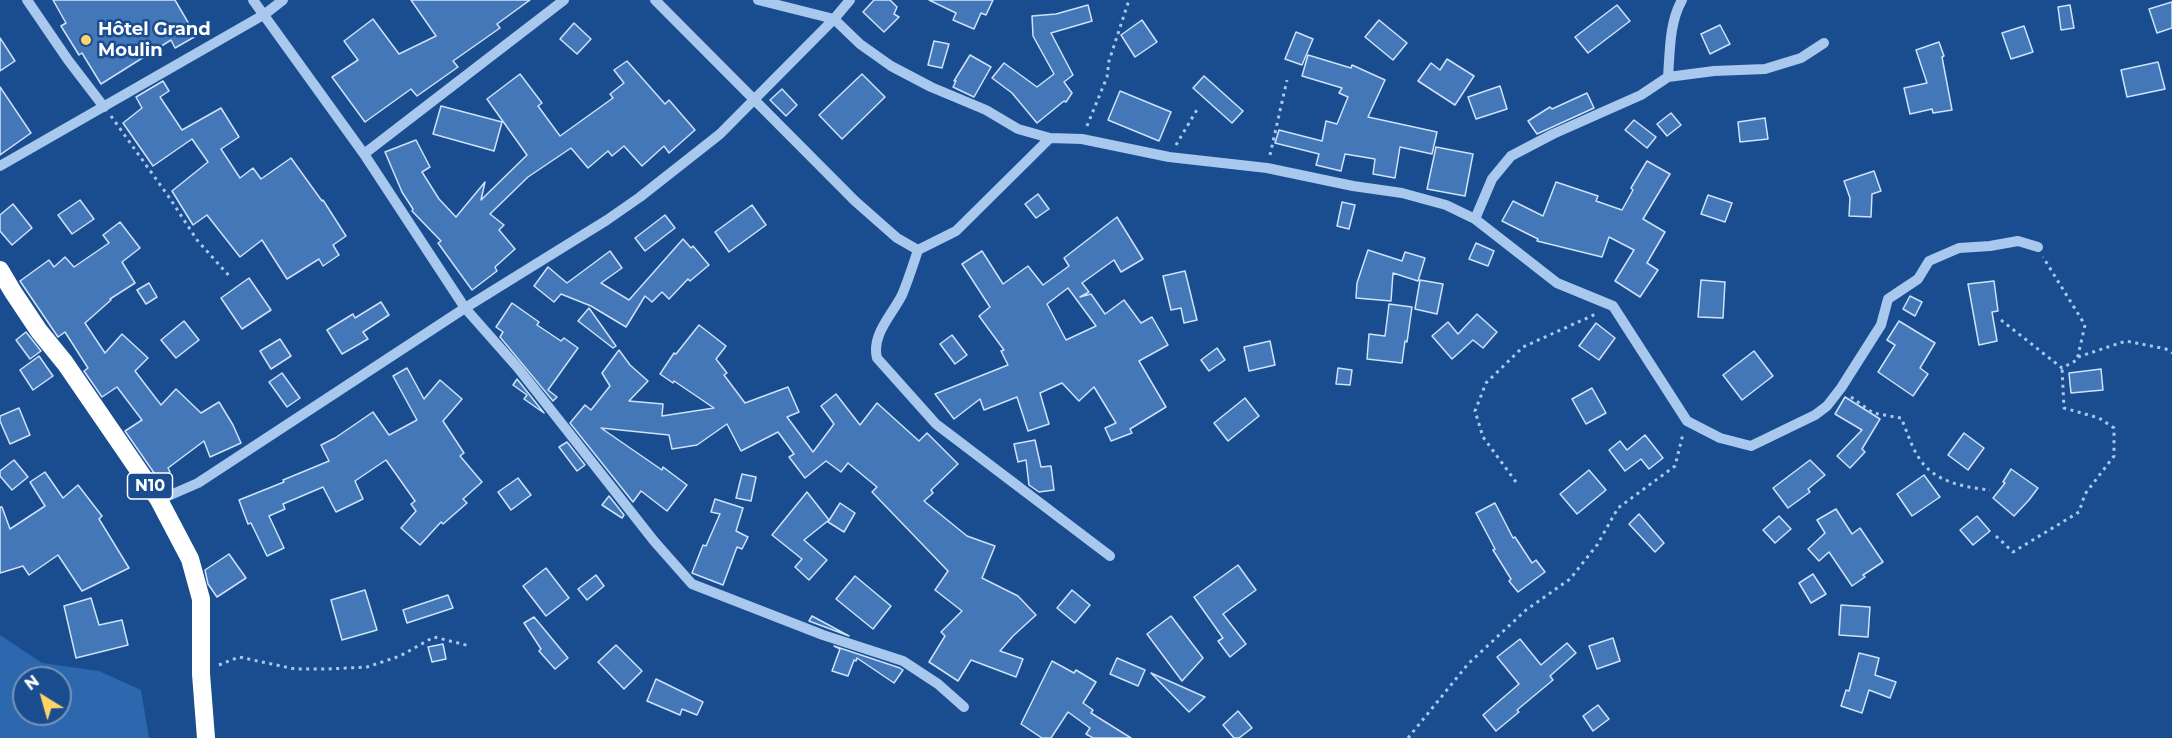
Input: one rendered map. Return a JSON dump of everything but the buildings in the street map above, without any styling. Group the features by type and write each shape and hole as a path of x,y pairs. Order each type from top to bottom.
{"highway":[{"name":"N10","path":"0,270 39,331 65,363 159,500 190,559 201,599 201,674 206,738"}],"street":[{"path":"27,0 104,107"},
{"path":"253,0 364,154 465,308 518,368 654,541 692,584 823,635 903,661 938,684 964,707"},
{"path":"0,166 265,14 283,0"},
{"path":"364,154 564,0"},
{"path":"655,0 855,201 897,238 918,250"},
{"path":"758,0 834,19 860,44 891,66 931,87 986,110 1018,129 1050,138 1082,139 1169,157 1267,168 1353,186 1402,193 1446,205 1475,219 1557,283 1613,306 1687,421 1720,438 1751,446 1815,415 1827,406 1881,325 1888,299 1918,279 1929,261 1959,248 2018,241 2038,248"},
{"path":"159,500 198,483 465,308 640,197 720,134 850,0"},
{"path":"1668,77 1671,39 1677,9 1682,0"},
{"path":"1475,219 1492,179 1511,156 1552,134 1641,95 1668,77 1714,71 1765,69 1801,58 1824,43"},
{"path":"1050,138 956,231 918,250 902,294 881,330 875,348 877,358 936,424 1110,556"}],"path":[{"path":"1082,139 1107,77 1109,61 1129,0"},
{"path":"1267,168 1287,80"},
{"path":"104,107 197,240 231,278"},
{"path":"1169,157 1198,108"},
{"path":"2038,248 2085,325 2077,360 2062,368"},
{"path":"1516,482 1482,437 1475,411 1486,383 1523,347 1613,306"},
{"path":"1996,536 2013,552 2079,512 2085,494 2114,456 2114,428 2099,418 2064,408 2062,368 2001,320"},
{"path":"2078,357 2126,341 2172,352"},
{"path":"1840,388 1873,413 1901,418 1918,457 1935,476 1966,488 1990,490"},
{"path":"1408,738 1468,664 1526,610 1570,579 1597,545 1618,508 1675,466 1687,421"},
{"path":"201,674 239,657 295,669 328,669 367,667 400,656 434,637 470,646"}],"shaded area":[{"path":"0,635 42,663 63,666 12,666 12,726 72,726 72,667 99,671 141,690 149,738 0,738"}],"place":[{"name":"Hôtel Grand Moulin","path":"86,40"}]}
